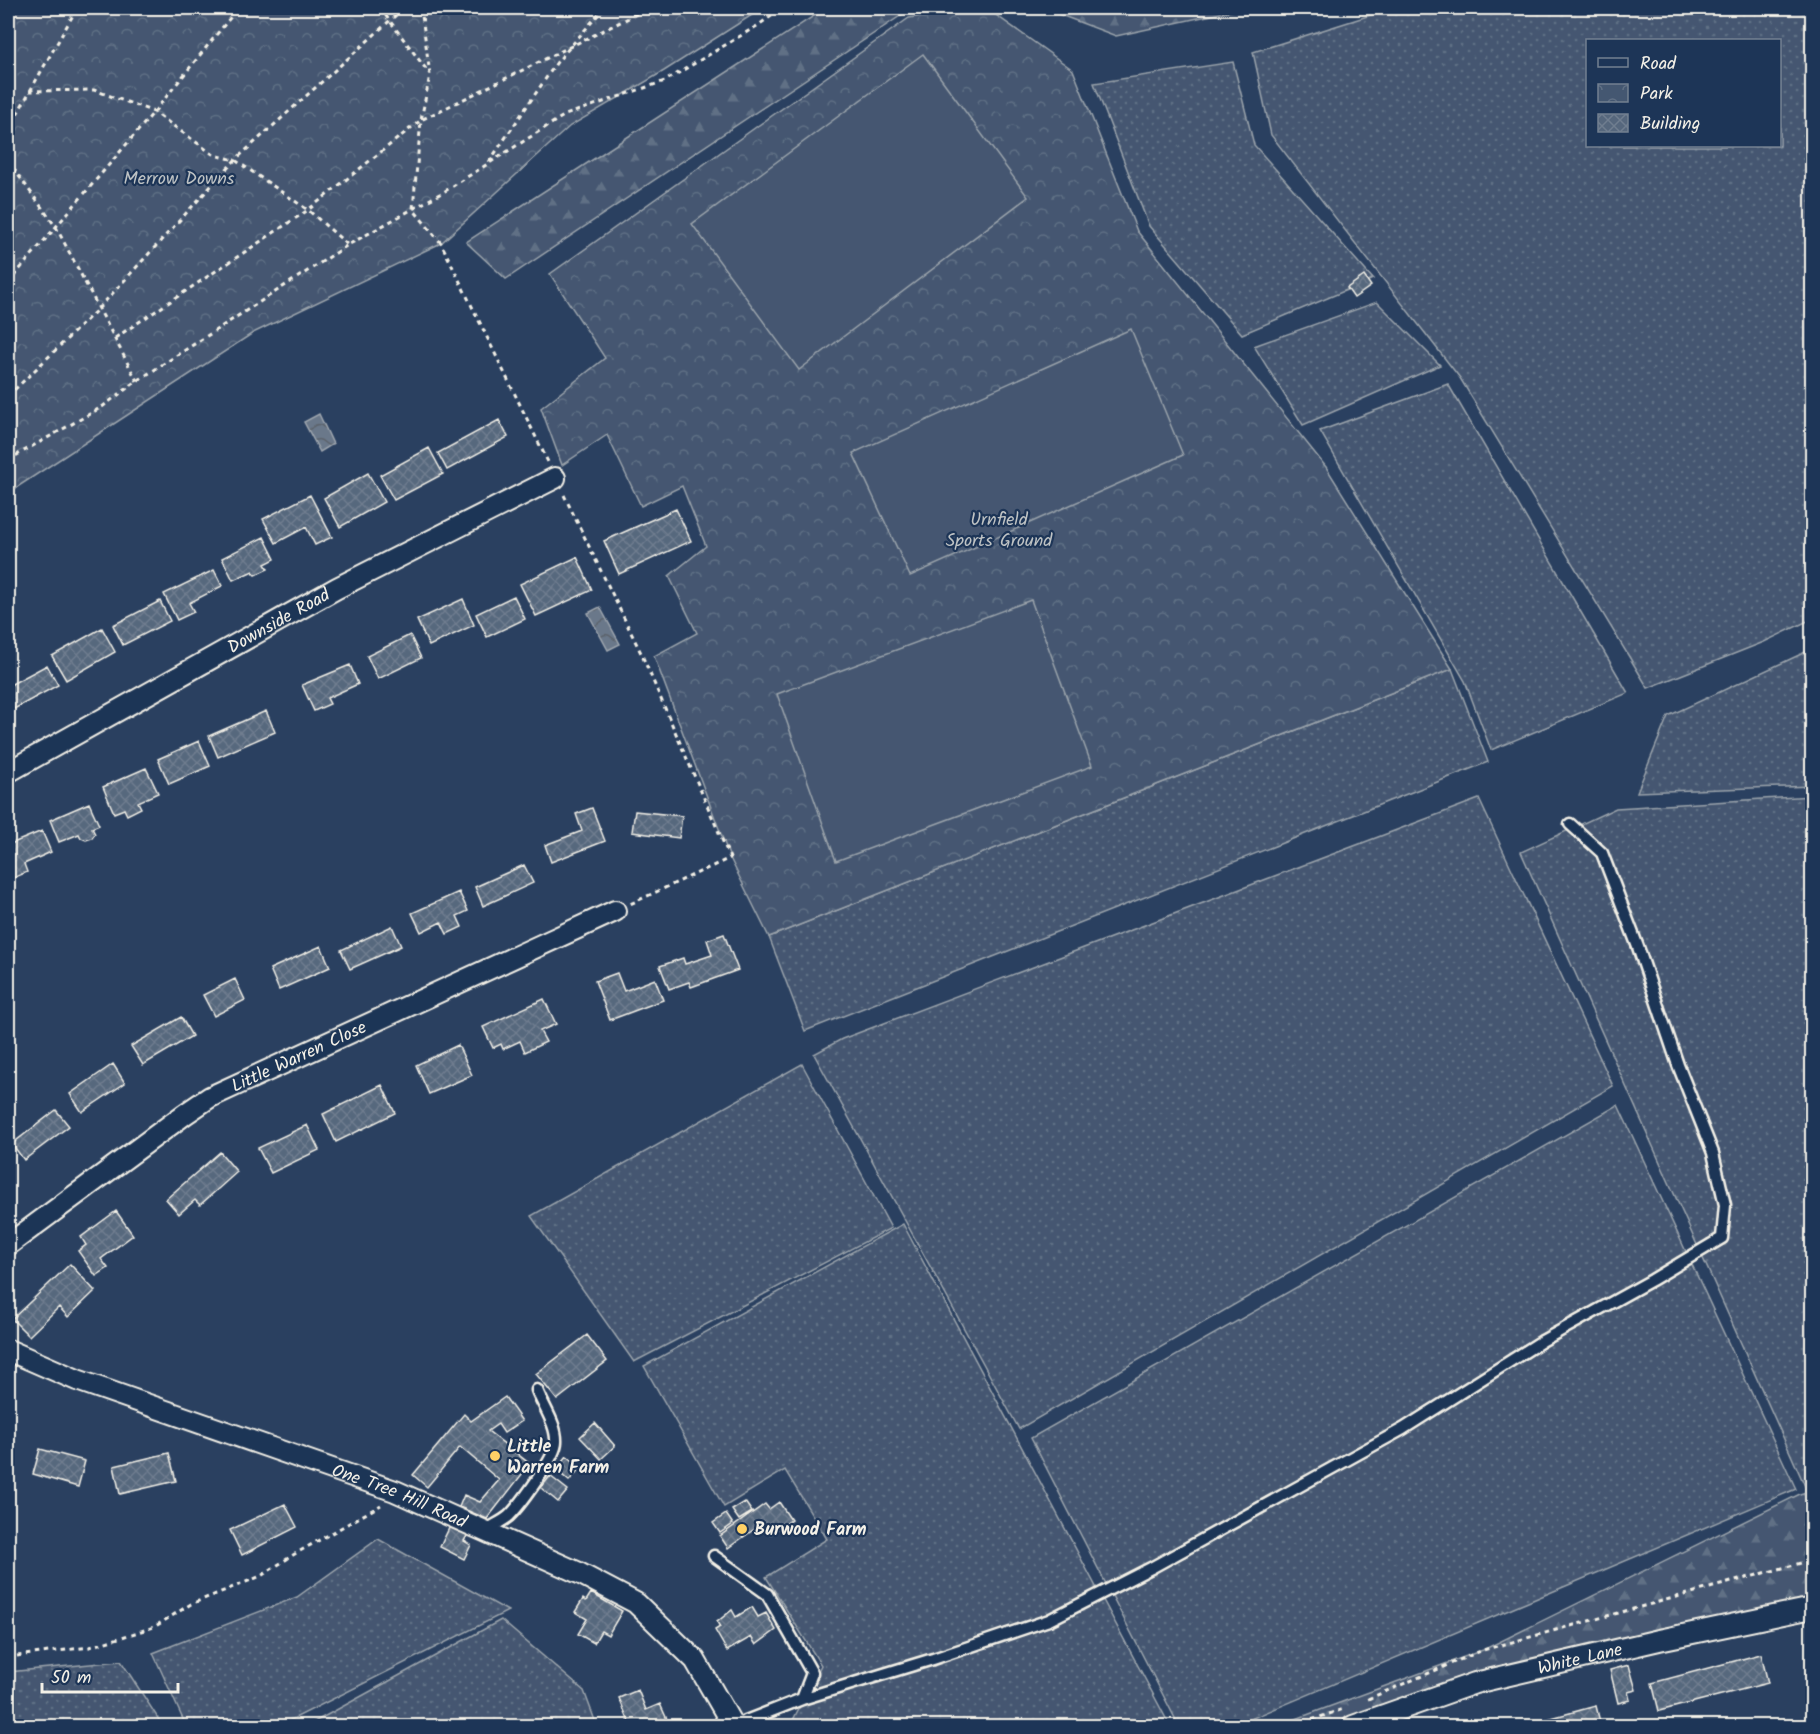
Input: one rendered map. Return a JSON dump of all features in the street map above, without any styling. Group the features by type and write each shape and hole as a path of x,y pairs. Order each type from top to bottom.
{"street":[{"name":"Downside Road","path":"8,772 337,588 555,478"},
{"name":"Little Warren Close","path":"8,1245 204,1101 615,911"},
{"name":"One Tree Hill Road","path":"8,1350 77,1380 395,1491 579,1573 636,1603 695,1660 733,1726"},
{"name":"White Lane","path":"1353,1726 1475,1683 1659,1640 1812,1608"}],"lane":[{"path":"733,1726 802,1699 933,1659 1059,1614 1151,1568 1403,1429 1542,1341 1722,1238 1725,1205 1713,1153 1678,1065 1638,947 1602,853 1570,824"},
{"path":"485,1531 508,1517 544,1471 555,1452 555,1433 537,1390"},
{"path":"714,1556 767,1594 812,1673 802,1699"}],"path":[{"path":"8,16 13,8"},
{"path":"8,130 76,8"},
{"path":"8,283 154,112 238,8"},
{"path":"380,8 430,75"},
{"path":"8,396 99,308 235,160 404,8"},
{"path":"421,8 430,75 422,120 412,209 441,243 640,653 730,858 615,911"},
{"path":"488,164 557,62 604,8"},
{"path":"115,338 308,210 422,120 649,8"},
{"path":"8,460 102,407 137,381 348,245 488,164 564,115 665,81 783,8"},
{"path":"29,91 94,90 154,112 214,155 235,160 308,210 348,245"},
{"path":"8,100 18,111"},
{"path":"8,161 56,227 137,381"},
{"path":"8,1657 90,1647 154,1627 190,1604 261,1576 293,1555 377,1509 395,1491"},
{"path":"1364,1701 1483,1650 1812,1560"},
{"path":"1295,1726 1343,1709"}],"green space":[{"name":"Merrow Downs","path":"8,8 763,8 664,71 570,126 441,243 253,333 8,493"},
{"path":"826,8 912,8 506,279 466,242"},
{"name":"Urnfield Sports Ground","path":"972,8 986,8 1073,70 1137,231 1326,467 1452,669 769,937 730,858 654,656 697,633 669,576 706,546 682,486 641,506 607,435 562,465 541,408 605,358 550,274 909,18"},
{"path":"1042,8 1244,8 1116,36"},
{"path":"1393,8 1812,8 1812,619 1764,642 1648,688 1460,378 1271,135 1253,52"},
{"path":"923,54 1028,197 799,370 692,224"},
{"path":"1233,62 1254,145 1373,279 1242,334 1149,226 1094,83"},
{"path":"1377,302 1440,365 1303,425 1254,346"},
{"path":"1131,329 1183,455 910,576 853,453"},
{"path":"1448,384 1628,693 1491,750 1465,681 1320,431"},
{"path":"1031,600 1092,766 836,861 777,694"},
{"path":"1812,649 1812,786 1637,792 1668,716"},
{"path":"1452,669 1488,762 805,1031 769,937"},
{"path":"1812,796 1812,1484 1805,1486 1521,852 1616,808"},
{"path":"1479,799 1613,1086 1019,1429 814,1054 842,1039"},
{"path":"802,1064 891,1228 634,1362 531,1216"},
{"path":"1618,1105 1796,1489 1234,1726 1179,1726 1031,1438"},
{"path":"903,1224 1170,1726 790,1726 821,1665 766,1577 827,1539 785,1470 724,1507 644,1366"},
{"path":"1812,1490 1812,1600 1559,1653 1472,1675 1330,1726 1277,1726 1483,1650"},
{"path":"378,1539 508,1611 279,1726 186,1726 153,1653 297,1597"},
{"path":"501,1620 584,1691 597,1726 307,1726"},
{"path":"121,1661 163,1726 8,1726 8,1672"}],"water":[{"path":"319,414 333,444 320,452 304,422"},
{"path":"600,607 620,644 608,650 588,613"}],"building":[{"path":"1364,276 1371,286 1354,298 1347,288"},
{"path":"499,420 508,437 447,470 438,453"},
{"path":"429,448 443,474 394,500 380,475"},
{"path":"368,473 384,502 340,527 324,498"},
{"path":"310,495 332,537 315,545 306,527 276,543 263,519"},
{"path":"676,509 691,541 619,574 604,541"},
{"path":"264,537 275,559 265,564 268,569 255,575 253,571 233,580 222,558"},
{"path":"577,557 592,590 536,616 520,584"},
{"path":"214,570 222,586 189,603 194,612 177,620 164,594"},
{"path":"514,596 525,619 487,637 476,614"},
{"path":"463,599 474,625 429,646 417,620"},
{"path":"160,601 170,621 123,645 113,625"},
{"path":"102,628 115,652 66,680 52,656"},
{"path":"410,635 421,658 378,679 367,656"},
{"path":"47,665 58,685 14,709 8,698 8,686"},
{"path":"350,665 358,684 327,698 330,704 314,711 302,685"},
{"path":"266,711 275,732 218,757 209,736"},
{"path":"199,741 210,766 169,784 158,759"},
{"path":"146,768 158,793 138,802 141,808 127,815 124,809 114,813 103,787"},
{"path":"89,803 99,825 92,828 95,834 92,838 86,840 79,834 59,842 50,820"},
{"path":"592,808 605,841 551,862 545,845 582,831 576,814"},
{"path":"635,811 682,816 679,838 632,832"},
{"path":"42,831 51,852 24,864 27,872 13,878 8,865 8,845"},
{"path":"524,865 533,883 483,906 475,887"},
{"path":"459,892 468,911 457,916 462,927 447,934 441,922 421,932 412,913"},
{"path":"392,926 401,946 350,969 341,950"},
{"path":"724,934 738,970 691,987 689,982 669,989 660,966 683,958 685,964 712,955 707,940"},
{"path":"321,946 330,967 279,990 270,969"},
{"path":"617,973 624,991 655,979 663,1000 610,1020 595,981"},
{"path":"235,979 245,1000 214,1016 203,995"},
{"path":"544,999 556,1024 540,1031 546,1042 525,1052 520,1041 503,1049 501,1044 493,1048 483,1027"},
{"path":"181,1017 192,1036 143,1065 131,1046"},
{"path":"458,1045 472,1075 429,1094 416,1065"},
{"path":"113,1064 125,1083 82,1112 70,1094"},
{"path":"382,1085 395,1113 336,1142 323,1114"},
{"path":"56,1110 69,1126 24,1160 12,1144"},
{"path":"307,1125 319,1150 271,1173 258,1148"},
{"path":"220,1152 237,1172 200,1205 195,1200 179,1214 166,1199"},
{"path":"116,1211 133,1235 101,1259 108,1268 96,1276 78,1251 86,1245 81,1237"},
{"path":"70,1264 95,1291 68,1317 59,1307 29,1336 12,1319"},
{"path":"587,1335 607,1361 557,1400 536,1374"},
{"name":"Little Warren Farm","path":"505,1397 522,1421 504,1433 498,1424 488,1431 530,1464 487,1519 459,1507 464,1495 480,1502 499,1480 460,1447 427,1487 413,1475 464,1414 471,1421"},
{"name":"Little Warren Farm","path":"595,1423 615,1446 601,1459 580,1437"},
{"path":"40,1449 85,1461 78,1487 33,1474"},
{"path":"169,1453 176,1481 120,1494 114,1466"},
{"path":"567,1456 581,1467 569,1481 556,1470"},
{"path":"550,1476 568,1490 558,1502 541,1488"},
{"path":"745,1502 752,1512 739,1520 732,1510"},
{"name":"Burwood Farm","path":"779,1502 791,1520 771,1534 763,1523 728,1548 720,1536 765,1504 769,1509"},
{"path":"285,1504 297,1527 242,1555 230,1530"},
{"path":"726,1514 733,1524 720,1533 713,1523"},
{"path":"452,1522 470,1531 464,1541 471,1545 464,1559 440,1547"},
{"path":"591,1593 622,1611 608,1635 601,1631 594,1643 578,1634 587,1619 575,1612 583,1599 586,1601"},
{"path":"752,1607 758,1617 766,1613 776,1630 756,1645 751,1637 727,1651 715,1630 720,1627 717,1622 732,1610 736,1617"},
{"path":"1761,1654 1768,1683 1659,1711 1652,1683"},
{"path":"1629,1665 1636,1690 1628,1692 1630,1700 1618,1703 1610,1670"},
{"path":"638,1690 646,1710 660,1704 670,1726 627,1726 626,1723 629,1722 619,1698"},
{"path":"1596,1706 1601,1726 1525,1726 1525,1725"}],"place":[{"name":"Little Warren Farm","path":"495,1456"},
{"name":"Burwood Farm","path":"742,1529"}]}
